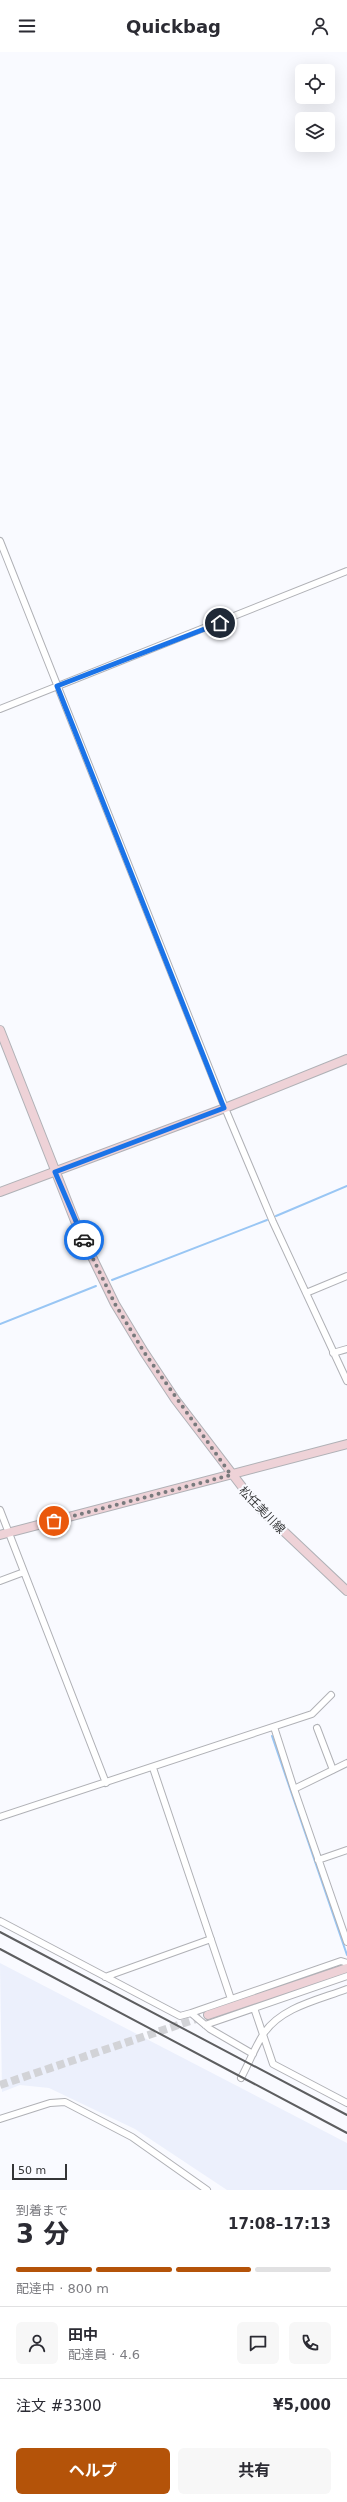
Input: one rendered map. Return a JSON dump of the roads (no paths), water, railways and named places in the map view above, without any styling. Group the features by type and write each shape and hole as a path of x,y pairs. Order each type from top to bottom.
{"street":[{"path":"0,541 224,1108 333,1353 347,1381"},
{"path":"0,709 347,571"},
{"path":"0,1030 77,1226 115,1304 175,1399 231,1475 347,1444"},
{"path":"0,1192 224,1108 347,1059"},
{"path":"306,1293 347,1276"},
{"path":"333,1353 347,1349"},
{"name":"松任美川線","path":"0,1535 231,1475 256,1505 347,1591"},
{"path":"0,1510 106,1783"},
{"path":"0,1581 24,1572"},
{"path":"0,1817 153,1768 312,1714 331,1695"},
{"path":"274,1727 347,1942"},
{"path":"317,1728 333,1770"},
{"path":"294,1789 347,1763"},
{"path":"153,1768 231,1999"},
{"path":"318,1860 347,1850"},
{"path":"0,1921 180,2016 341,1961 347,1970"},
{"path":"105,1977 211,1940"},
{"path":"205,2025 254,2008 347,1970"},
{"path":"208,2015 347,1970"},
{"path":"242,2078 264,2034 275,2021 288,2011 347,1989"},
{"path":"254,2008 273,2064 347,2103"},
{"path":"191,2013 205,2025 253,2054"},
{"path":"0,2119 50,2103 65,2102 132,2138 207,2190"}],"waterway":[{"path":"276,1216 347,1186"},
{"path":"112,1280 267,1220"},
{"path":"0,1324 96,1286"},
{"path":"272,1736 347,1955"}],"tunnel":[{"path":"0,2085 208,2015"}],"railway":[{"path":"0,1932 347,2115"},
{"path":"0,1949 347,2133"}]}
